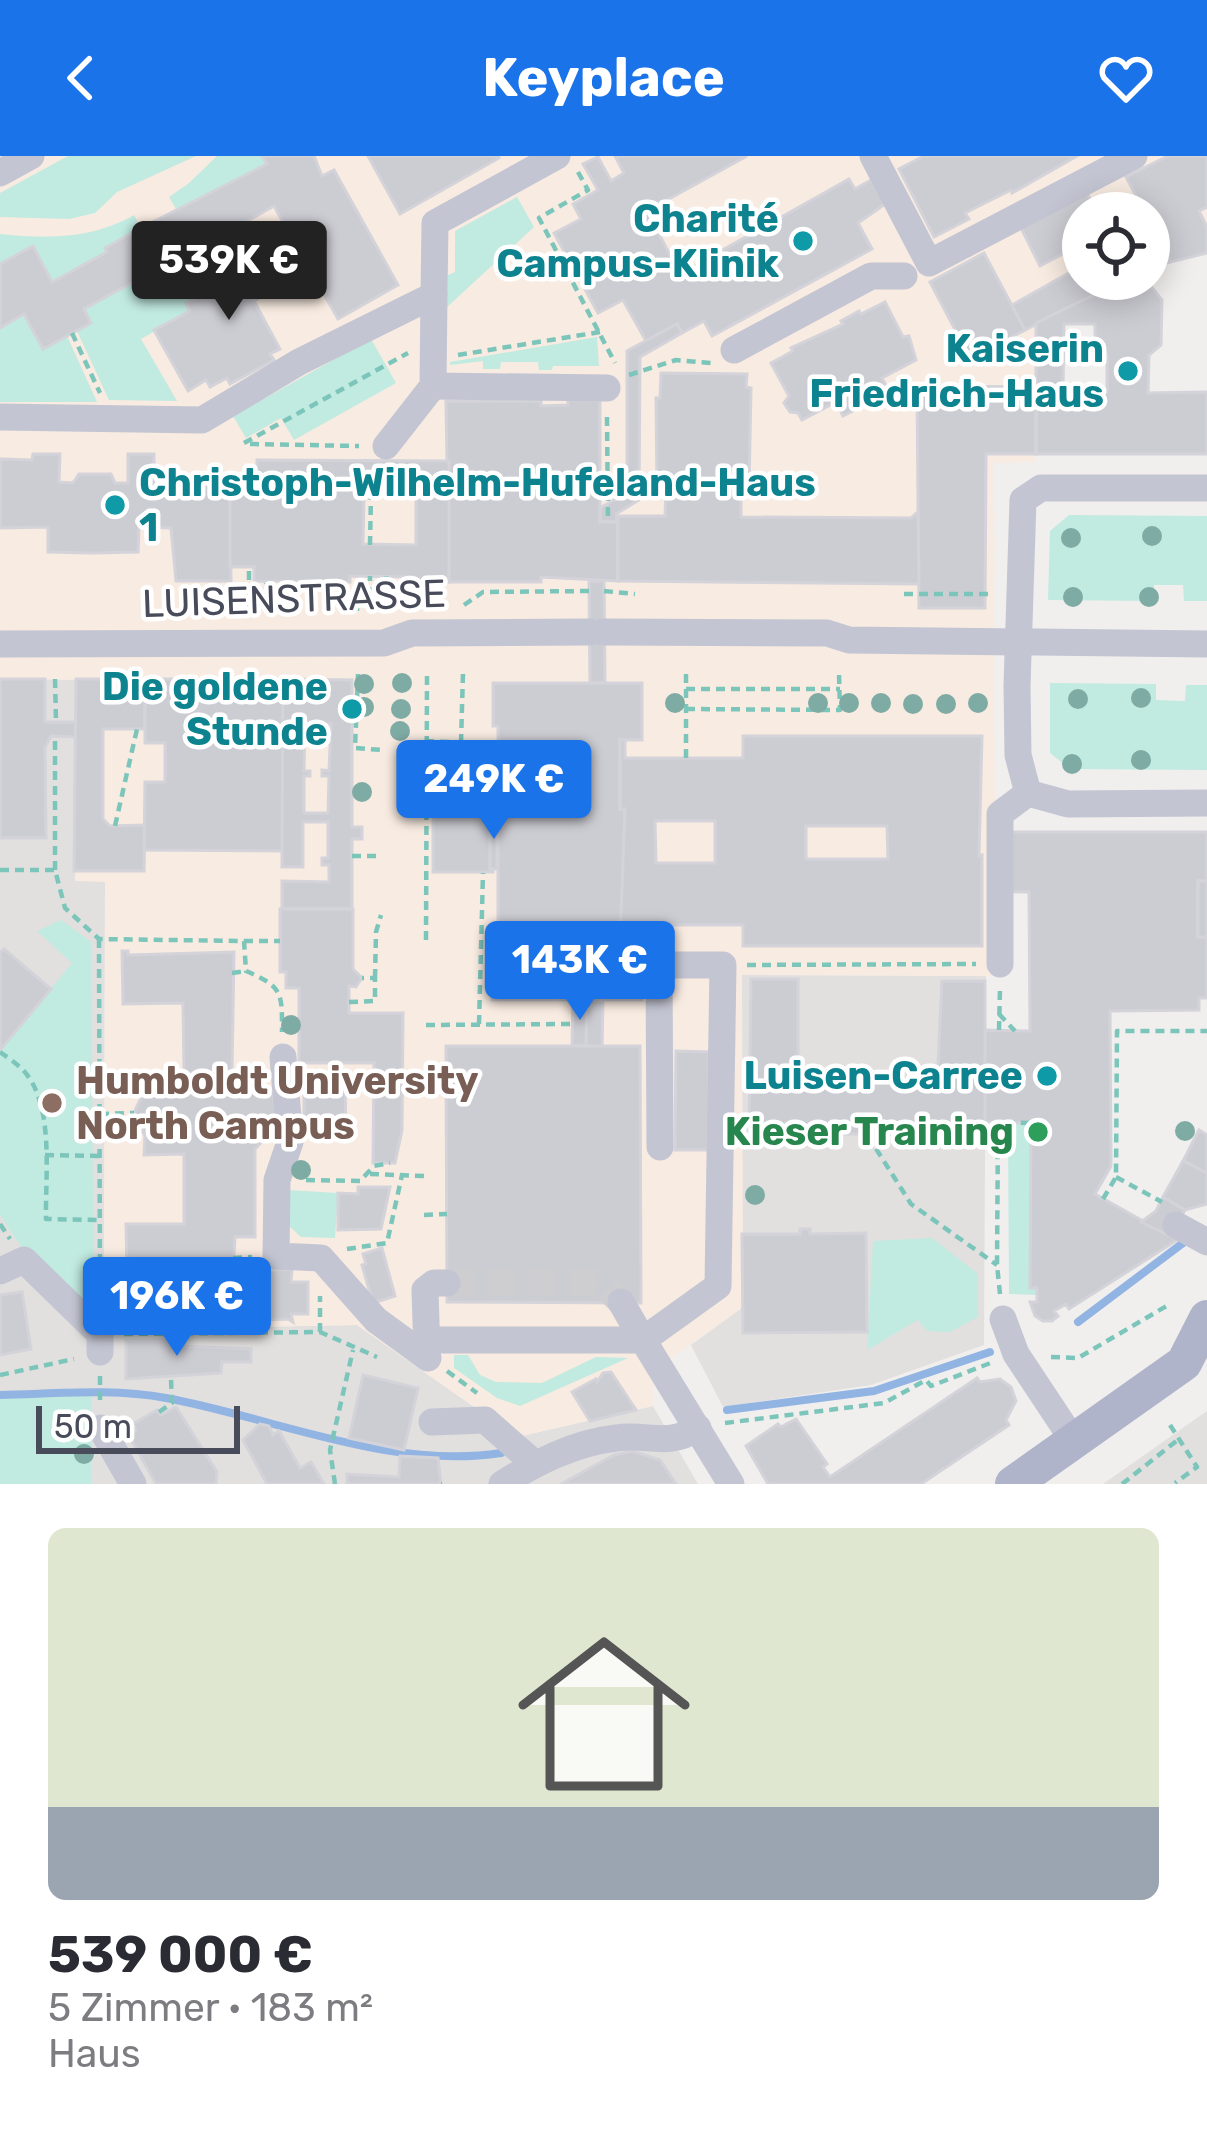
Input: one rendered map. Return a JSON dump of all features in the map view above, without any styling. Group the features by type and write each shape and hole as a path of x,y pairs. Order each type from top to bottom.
{"main road":[{"path":"1013,1484 1184,1363 1207,1318"}],"street":[{"path":"0,173 31,156"},
{"path":"386,446 434,361 435,223 557,156"},
{"path":"873,156 929,263 1133,156"},
{"path":"724,357 871,276 904,276"},
{"path":"0,417 202,420 299,362 434,295"},
{"path":"434,361 607,388"},
{"path":"1028,794 1018,755 1023,500 1040,488 1207,488"},
{"name":"LUISENSTRASSE","path":"0,644 383,643 412,633 597,632 1207,644"},
{"path":"1000,964 1000,814 1028,794 1068,804 1207,803"},
{"path":"283,1057 290,1142 277,1180 276,1256 321,1258 376,1320 427,1349 643,1340 718,1286 723,965 659,964 660,1148"},
{"path":"1169,1213 1207,1242"},
{"path":"0,1271 24,1260 100,1343"},
{"path":"427,1349 425,1290 434,1283 447,1283"},
{"path":"621,1302 731,1484"},
{"path":"1003,1318 1016,1354 1073,1440"},
{"path":"101,1414 133,1484"},
{"path":"432,1422 485,1420 535,1456"},
{"path":"502,1484 535,1456 621,1437 678,1440 698,1428"}],"path":[{"path":"588,190 539,218 622,378 676,360 724,357"},
{"path":"386,446 244,443 434,361 600,332"},
{"path":"72,333 112,418"},
{"path":"607,388 608,522"},
{"path":"370,544 371,495"},
{"path":"248,567 248,610"},
{"path":"357,611 358,576"},
{"path":"370,576 370,611"},
{"path":"386,576 386,612"},
{"path":"525,582 525,592"},
{"path":"249,585 358,586"},
{"path":"464,605 483,592 589,591"},
{"path":"604,591 635,594"},
{"path":"904,594 989,594"},
{"path":"686,673 686,758"},
{"path":"686,709 840,710 839,673"},
{"path":"358,674 355,748 382,750"},
{"path":"426,940 427,674"},
{"path":"461,743 463,674"},
{"path":"55,679 56,722"},
{"path":"686,689 840,689"},
{"path":"116,826 136,729"},
{"path":"56,736 56,870 65,908 99,939 280,941"},
{"path":"425,741 468,742 468,767 484,768 484,811"},
{"path":"352,856 377,856"},
{"path":"0,870 56,870"},
{"path":"479,1024 483,873"},
{"path":"350,1002 375,1001 376,932 381,915"},
{"path":"99,939 100,1343"},
{"path":"244,941 245,971"},
{"path":"741,965 1000,964 1000,1030"},
{"path":"232,973 245,971 273,983 282,999"},
{"path":"362,978 375,979"},
{"path":"273,983 283,980"},
{"path":"999,1014 1015,1031"},
{"path":"426,1025 573,1024"},
{"path":"1103,1199 1116,1178 1117,1031 1207,1030"},
{"path":"0,1052 24,1071 35,1088 42,1118 46,1220 100,1220"},
{"path":"100,1114 134,1113"},
{"path":"1003,1318 997,1265 998,1122 1030,1123"},
{"path":"868,1136 911,1204 997,1265"},
{"path":"45,1155 100,1156"},
{"path":"277,1180 360,1181 374,1166 390,1162"},
{"path":"366,1174 424,1175"},
{"path":"321,1258 354,1246 387,1243 402,1175"},
{"path":"1116,1178 1169,1213"},
{"path":"424,1215 447,1214"},
{"path":"698,1428 884,1403 926,1380 931,1386 1016,1354 1078,1358 1170,1304"},
{"path":"202,1321 202,1328 215,1328 215,1333"},
{"path":"0,1375 62,1364 100,1343 320,1328 353,1349 391,1361"},
{"path":"334,1484 330,1450 353,1349"},
{"path":"159,1412 172,1399 171,1378"},
{"path":"100,1383 101,1414"},
{"path":"1170,1425 1197,1467 1175,1483"},
{"path":"1122,1484 1179,1439"}],"shaded area":[{"path":"0,156 1207,156 1207,253 1170,263 1170,192 1062,192 1062,298 1036,322 1035,462 994,463 995,976 742,975 743,1307 654,1371 653,1406 517,1437 357,1325 104,1330 105,882 75,881 76,680 0,679"},
{"name":"Humboldt University North Campus","path":"0,679 76,679 76,881 105,881 104,1329 357,1325 517,1437 653,1406 698,1484 0,1484"},
{"path":"741,975 986,976 984,1345 871,1385 723,1407 691,1345 743,1307"},
{"path":"1207,1411 1207,1484 1103,1484"}],"green space":[{"path":"68,156 196,156 117,192 95,213 69,219 0,217 0,193"},
{"path":"217,156 262,156 267,164 176,209 169,197"},
{"path":"517,197 534,227 447,307 448,275 455,272 455,231"},
{"path":"134,215 141,228 52,282 33,247 0,264 0,234 69,235 102,229"},
{"path":"165,265 174,267 192,300 186,303 190,311 141,339 177,401 109,400 77,331 91,323 84,309"},
{"path":"24,314 67,336 97,402 0,402 0,328"},
{"path":"597,337 599,366 539,370 538,362 501,362 500,369 483,369 483,361 450,365 450,362"},
{"path":"371,339 396,383 294,440 281,418 246,438 233,416"},
{"path":"1069,515 1207,516 1207,601 1184,601 1183,585 1154,585 1154,601 1048,600 1050,531"},
{"path":"1050,683 1156,684 1156,700 1185,701 1186,685 1207,685 1207,770 1070,769 1050,753"},
{"path":"61,920 91,942 94,1321 29,1258 0,1215 0,1050 72,963 37,931"},
{"path":"1008,1123 1031,1123 1030,1287 1037,1288 1037,1295 1009,1294"},
{"path":"288,1190 338,1193 335,1238 301,1237 288,1225"},
{"path":"932,1238 978,1274 978,1317 950,1332 927,1331 918,1320 867,1350 873,1241"},
{"path":"454,1355 468,1355 480,1375 496,1382 542,1383 596,1357 628,1358 520,1406 497,1398 454,1368"},
{"path":"92,1396 91,1484 0,1484 0,1398"}],"building":[{"path":"262,156 314,156 322,176 334,170 398,285 338,319 274,206 210,242 230,278 192,300 174,267 165,265 84,309 91,323 43,349 24,314 0,328 0,264 33,246 52,282 141,228 267,164"},
{"path":"368,156 498,156 499,158 400,214"},
{"name":"Charité Campus-Klinik","path":"615,156 747,156 647,211 680,274 849,179 855,189 871,180 885,204 858,223 872,249 712,336 704,321 682,333 677,324 646,341 623,300 598,313 554,233 581,219 573,204 598,190 583,164 598,157 611,181 624,173"},
{"path":"924,156 1077,156 965,213 969,219 934,237 899,169"},
{"path":"1168,156 1207,156 1207,207 1199,211 1207,227 1207,253 1170,262 1170,192 1134,192 1126,177"},
{"path":"1062,206 1062,254 1040,266 1021,228"},
{"path":"290,239 306,270 254,301 280,349 270,354 274,360 230,384 227,378 210,387 206,380 188,391 154,330 190,311 186,303 247,270 244,264"},
{"path":"984,253 1025,330 970,358 930,282"},
{"path":"1062,277 1062,300 1085,300 1025,330 1012,305"},
{"name":"Kaiserin Friedrich-Haus","path":"1084,300 1162,300 1161,345 1149,355 1148,393 1207,392 1207,454 1036,454 1036,323","holes":["1064,324 1095,324 1095,344 1107,355 1107,392 1063,392"]},
{"path":"885,302 903,337 909,336 916,360 882,378 889,392 843,416 836,402 802,420 798,413 790,412 784,403 789,396 771,363 859,311"},
{"path":"677,324 682,333 640,357 639,500 616,514 617,522 600,522 600,508 627,493 627,351"},
{"path":"661,373 747,374 746,387 751,388 749,487 657,487 656,398 660,398"},
{"path":"917,386 1036,387 1036,454 986,454 985,608 919,608"},
{"path":"568,400 600,400 600,522 618,522 618,581 541,577 541,582 449,582 446,401 541,401 541,406 568,405"},
{"name":"Christoph-Wilhelm-Hufeland-Haus 1","path":"33,454 60,454 59,482 73,483 79,474 111,474 115,483 128,483 128,454 154,454 154,481 230,481 231,581 176,581 171,528 139,527 138,552 92,553 48,552 48,527 0,528 0,459 32,460"},
{"path":"257,460 449,461 449,582 350,576 350,582 254,581 254,567 230,567 230,481 257,481","holes":["364,495 416,495 416,545 363,544"]},
{"path":"666,487 741,487 741,517 911,518 918,512 919,584 618,581 618,516 665,516"},
{"path":"589,581 604,581 605,683 590,683"},
{"path":"0,679 45,679 45,722 76,722 76,737 51,736 45,747 46,838 0,838"},
{"path":"76,679 145,679 145,729 103,729 103,819 110,826 145,825 144,871 74,871"},
{"path":"145,679 283,679 282,851 144,850 145,782 165,782 165,743 145,743"},
{"path":"283,679 352,680 352,827 362,827 362,839 352,839 352,909 282,909 282,881 329,882 329,865 322,865 322,858 328,858 328,822 303,822 303,867 282,867","holes":["305,724 331,724 329,771 322,770 322,776 329,776 328,813 304,813 304,776 310,776 310,771 304,771"]},
{"path":"493,683 642,683 642,740 620,740 620,809 625,809 620,943 642,943 642,1000 492,1000 492,957 498,957 498,726 493,726"},
{"path":"743,736 982,736 982,946 743,946 743,925 625,925 625,943 620,943 625,809 620,809 620,740 625,740 625,758 743,758","holes":["655,821 715,821 715,863 656,863","806,826 887,826 888,859 806,859"]},
{"path":"433,811 493,811 493,872 433,872"},
{"path":"490,814 497,814 497,869 490,869"},
{"name":"Luisen-Carree","path":"1007,832 1207,832 1207,881 1198,881 1198,937 1207,937 1207,998 1199,998 1199,1010 1110,1011 1111,1166 1095,1194 1177,1240 1069,1309 1066,1304 1054,1311 1058,1316 1052,1321 1035,1316 1030,1302 1037,1302 1037,1288 1030,1288 1031,1123 984,1122 985,1030 1030,1031 1029,892 1007,892"},
{"path":"1198,881 1207,881 1207,937 1198,937"},
{"path":"280,909 353,909 353,969 362,978 356,987 349,986 349,1013 403,1013 402,1130 395,1163 373,1163 374,1063 340,1063 346,1133 304,1133 304,1088 329,1088 329,1063 299,1063 299,988 286,988 286,972 280,972"},
{"path":"4,949 51,989 0,1050 0,953"},
{"path":"122,951 128,955 234,952 232,1071 234,1076 254,1073 273,1095 277,1126 255,1149 255,1237 235,1237 233,1271 292,1269 291,1282 308,1282 308,1314 291,1314 293,1322 182,1323 185,1273 127,1273 126,1224 184,1224 184,1154 144,1155 145,1136 134,1113 144,1091 144,1073 184,1072 183,1003 123,1004"},
{"path":"751,979 798,979 798,1084 858,1080 937,1084 942,981 985,981 985,1134 749,1134"},
{"path":"573,1000 587,1000 586,1046 572,1046"},
{"path":"587,1000 603,1001 602,1047 586,1046"},
{"path":"446,1046 640,1046 641,1303 447,1302"},
{"path":"676,1051 709,1052 708,1150 675,1150"},
{"path":"1199,1130 1207,1135 1207,1173 1183,1161"},
{"path":"1183,1161 1207,1173 1207,1204 1185,1210 1163,1197"},
{"path":"358,1187 390,1187 381,1229 338,1230 338,1193 358,1194"},
{"path":"1163,1197 1185,1210 1170,1236 1141,1222 1156,1211"},
{"path":"800,1229 810,1229 810,1234 866,1233 867,1332 743,1333 742,1234 800,1234"},
{"path":"382,1248 395,1296 373,1303 363,1254"},
{"path":"22,1292 31,1349 0,1355 0,1295"},
{"path":"126,1340 179,1340 179,1346 251,1349 251,1362 222,1362 221,1373 126,1379"},
{"path":"611,1372 636,1410 590,1421 572,1392"},
{"path":"363,1375 418,1388 404,1450 349,1438"},
{"path":"977,1378 980,1382 1000,1379 1011,1387 1016,1401 1006,1420 1009,1425 921,1484 768,1484 746,1446 778,1424 781,1427 796,1419 827,1464 823,1467 830,1477"},
{"path":"176,1407 217,1472 216,1484 156,1484 128,1434 136,1430 133,1424 157,1410 161,1415"},
{"path":"260,1424 269,1426 273,1435 279,1431 300,1468 311,1462 324,1484 267,1484 243,1440"},
{"path":"632,1451 660,1460 676,1484 561,1484 614,1455"},
{"path":"400,1456 438,1458 441,1484 347,1484 347,1474 399,1477"}],"waterway":[{"path":"1078,1322 1183,1243"},
{"path":"727,1410 874,1391 990,1352"},
{"path":"0,1395 146,1395 375,1448 459,1456 501,1453"}],"tunnel":[{"path":"447,1283 601,1282 621,1302"}],"place":[{"name":"Charité Campus-Klinik","path":"803,241"},
{"name":"Kaiserin Friedrich-Haus","path":"1128,371"},
{"name":"Christoph-Wilhelm-Hufeland-Haus 1","path":"115,505"},
{"name":"Die goldene Stunde","path":"352,709"},
{"name":"Luisen-Carree","path":"1047,1076"},
{"name":"Humboldt University North Campus","path":"52,1103"},
{"name":"Kieser Training","path":"1038,1132"}]}
